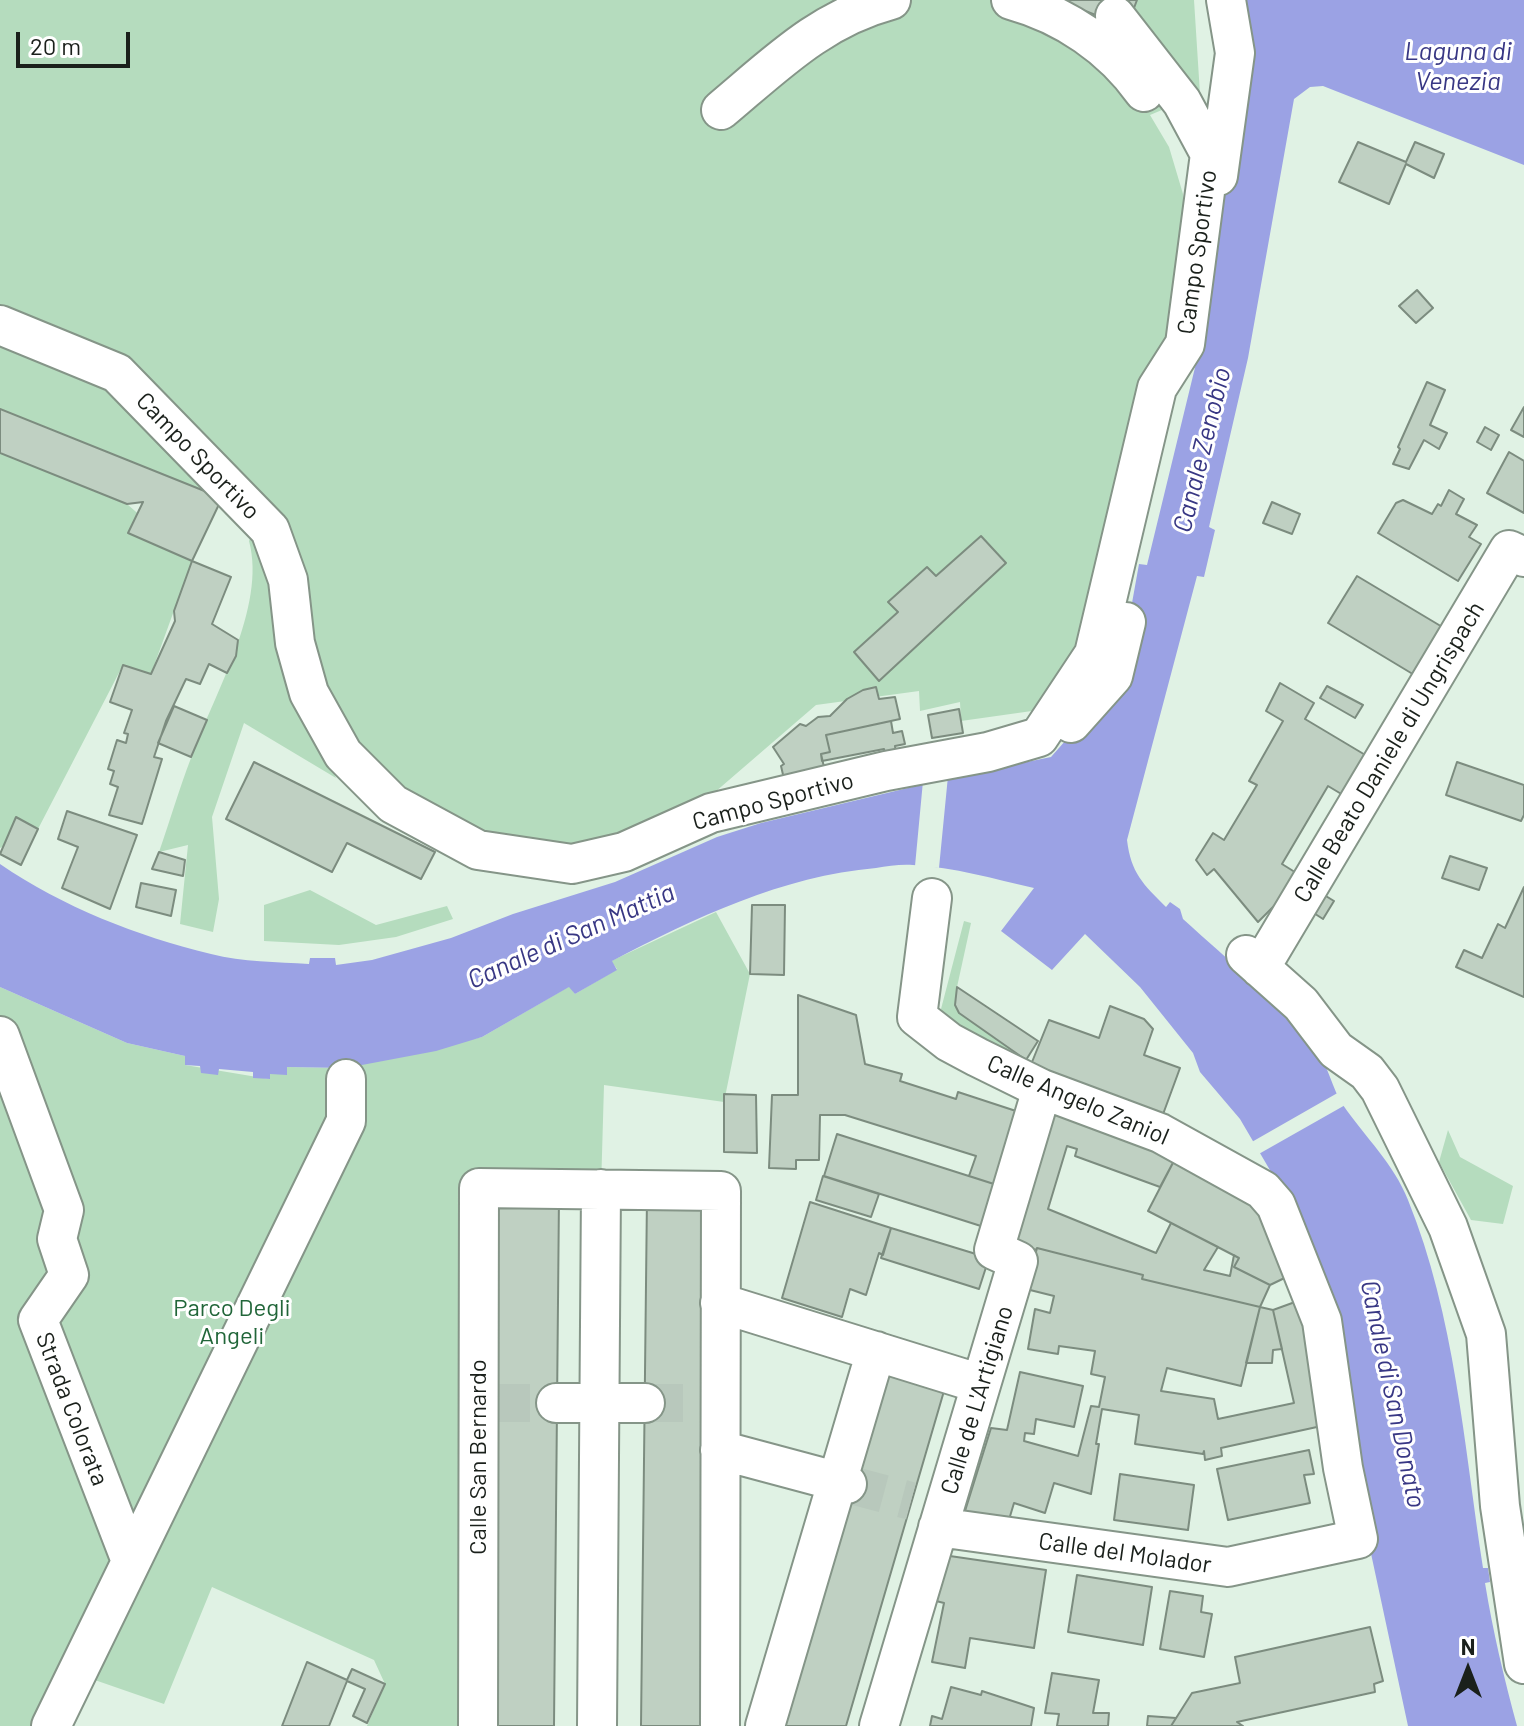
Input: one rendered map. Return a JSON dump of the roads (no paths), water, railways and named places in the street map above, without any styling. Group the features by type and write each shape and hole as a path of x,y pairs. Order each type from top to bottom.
{"street":[{"path":"721,110 813,34 841,18 891,0"},
{"path":"1011,0 1052,14 1121,63 1158,112 1204,199"},
{"path":"988,752 990,763 1047,750 1113,676 1126,620 1124,610 1137,560 1143,554 1195,346 1235,53 1226,0"},
{"name":"Campo Sportivo","path":"0,325 117,373 270,530 288,580 295,643 309,693 343,754 393,804 478,850 572,864 624,852 711,813 931,769 1039,737 1094,654 1157,388 1185,344 1210,154 1182,102 1115,16"},
{"name":"Calle Beato Daniele di Ungrispach","path":"1512,1506 1486,1334 1448,1227 1380,1089 1368,1084 1367,1072 1336,1050 1253,962 1509,550 1524,557"},
{"name":"Calle Angelo Zaniol","path":"932,898 917,1017 949,1042 1042,1089 1160,1133 1227,1164 1263,1190 1276,1205 1322,1321 1343,1468 1358,1539"},
{"name":"Strada Colorata","path":"2,1045 64,1210 57,1239 69,1275 38,1320 131,1561"},
{"path":"51,1726 346,1121 346,1079"},
{"name":"Calle de L'Artigiano","path":"879,1726 931,1513 981,1384 1018,1261 994,1250 1042,1089"},
{"name":"Calle San Bernardo","path":"478,1726 485,1403 479,1188 601,1189"},
{"path":"597,1726 601,1189 721,1191 716,1403 720,1450 720,1726"},
{"path":"720,1303 981,1384"},
{"path":"765,1726 842,1483 876,1351"},
{"path":"556,1403 645,1403"},
{"path":"720,1450 842,1483"},
{"path":"1512,1506 1524,1664"},
{"name":"Calle del Molador","path":"931,1513 1228,1567 1358,1539"}],"water":[{"path":"1233,0 1524,0 1524,165 1323,86 1310,87 1294,99 1248,358 1209,527 1215,530 1204,577 1197,576 1127,840 1135,870 1151,891 1166,907 1170,902 1180,909 1183,919 1270,998 1317,1051 1343,1105 1387,1163 1408,1200 1437,1289 1447,1335 1483,1568 1488,1568 1490,1582 1485,1583 1488,1601 1517,1726 1408,1726 1355,1479 1274,1177 1240,1119 1200,1072 1193,1053 1140,987 1085,934 1052,970 1001,931 1034,888 959,871 908,865 807,880 740,901 675,929 612,961 617,970 575,994 569,987 482,1037 436,1051 346,1068 287,1067 287,1075 270,1074 270,1079 253,1078 253,1072 219,1069 218,1075 201,1073 200,1066 185,1065 185,1056 127,1043 0,987 0,864 75,907 183,947 223,957 260,961 309,964 310,958 335,958 336,965 372,960 451,938 513,914 615,882 717,837 761,823 1051,757 1118,681 1139,564 1147,565 1200,347"}],"tunnel":[{"path":"492,1403 556,1403"},
{"path":"645,1403 711,1403"},
{"path":"847,1484 911,1501"}],"water label":[{"name":"Laguna di Venezia","path":"1458,66"},
{"name":"Canale Zenobio","path":"1202,450"},
{"name":"Canale di San Mattia","path":"571,936"},
{"name":"Canale di San Donato","path":"1393,1394"}],"park label":[{"name":"Parco Degli Angeli","path":"232,1322"}]}
